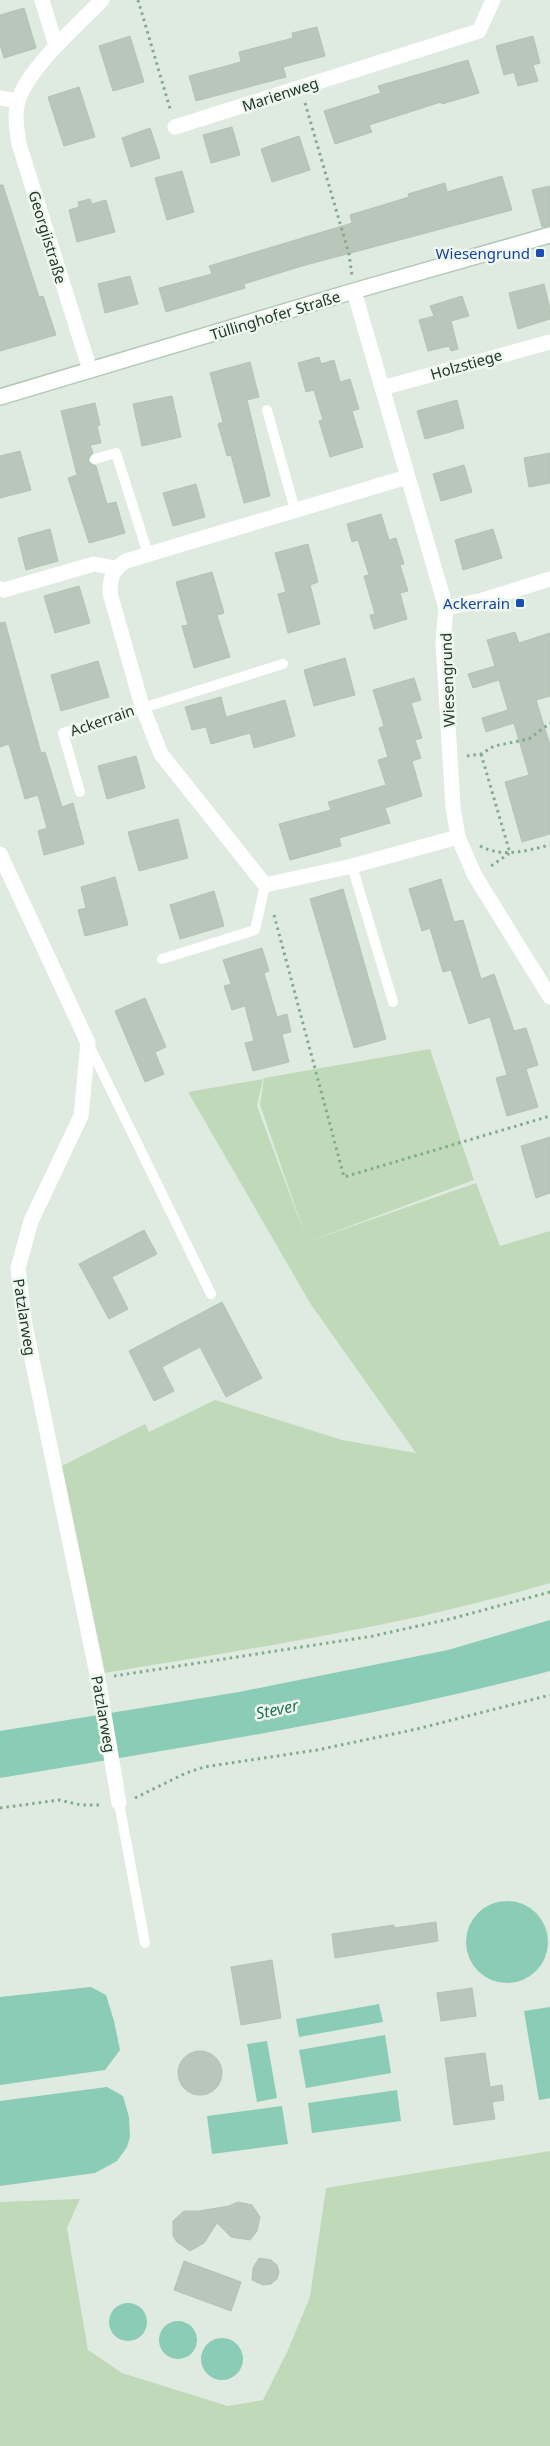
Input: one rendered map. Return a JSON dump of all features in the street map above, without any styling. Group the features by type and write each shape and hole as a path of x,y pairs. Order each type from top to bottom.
{"street":[{"path":"42,0 56,46"},
{"name":"Georgiistraße","path":"90,370 19,144 16,122 18,101 32,76 56,46 102,0"},
{"name":"Marienweg","path":"175,127 479,30 493,0"},
{"path":"0,98 18,101"},
{"name":"Tüllinghofer Straße","path":"0,397 354,291 550,235"},
{"name":"Wiesengrund","path":"354,291 446,608 443,642 453,807 460,843 474,876 550,997"},
{"name":"Holzstiege","path":"382,388 550,342"},
{"path":"0,589 4,590 94,564 115,568 126,561 148,554 407,477"},
{"name":"Ackerrain","path":"115,568 110,580 110,594 142,706 161,754 265,885"},
{"path":"446,608 483,600 550,579"},
{"path":"265,885 460,843"},
{"path":"0,854 88,1043"},
{"name":"Patzlarweg","path":"88,1043 81,1116 31,1221 18,1268 24,1325 98,1679 119,1796"}],"lane":[{"path":"267,410 296,510"},
{"path":"95,458 116,453 148,554"},
{"name":"Ackerrain","path":"80,792 62,733 142,706 282,664"},
{"path":"352,866 393,1002"},
{"path":"162,959 255,930 265,885"},
{"path":"88,1043 211,1294"},
{"path":"119,1796 145,1943"}],"path":[{"path":"138,0 175,127"},
{"path":"300,88 349,254 354,291"},
{"path":"450,759 481,754 494,746 529,739 550,723"},
{"path":"481,754 510,853"},
{"path":"460,843 480,846 491,852 510,853 550,845"},
{"path":"474,876 500,862 510,853"},
{"path":"273,912 344,1177 550,1116"},
{"path":"98,1679 373,1636 454,1618 550,1592"},
{"path":"0,1808 59,1800 92,1806 119,1796 132,1800 186,1773 204,1767 317,1750 416,1729 550,1696"}],"shaded area":[{"path":"430,1049 474,1180 307,1242 476,1183 500,1246 550,1231 550,1583 440,1612 385,1624 105,1673 62,1466 145,1424 149,1432 215,1400 342,1440 416,1453 310,1303 188,1092 263,1079 257,1106 306,1238 260,1105 264,1078"},
{"path":"550,2151 550,2446 0,2446 0,2202 80,2199 67,2228 88,2350 122,2373 228,2406 263,2400 288,2350 310,2297 326,2188"}],"water":[{"name":"Stever","path":"550,1620 550,1671 414,1704 345,1718 0,1778 0,1731 239,1692 448,1650"},
{"path":"507,1901 523,1904 536,1913 545,1926 548,1942 545,1958 536,1971 523,1980 507,1983 491,1980 478,1971 469,1958 466,1942 469,1926 478,1913 491,1904"},
{"path":"91,1987 106,1995 120,2050 105,2070 0,2085 0,1997"},
{"path":"379,2004 383,2022 299,2037 296,2019"},
{"path":"550,2007 550,2098 539,2100 524,2011"},
{"path":"385,2035 391,2073 306,2088 299,2050"},
{"path":"267,2041 277,2098 257,2102 247,2044"},
{"path":"107,2087 123,2096 129,2117 130,2137 127,2147 117,2161 95,2173 0,2186 0,2101"},
{"path":"397,2090 401,2121 312,2133 308,2103"},
{"path":"282,2106 288,2144 212,2154 207,2116"},
{"path":"128,2303 135,2304 141,2309 146,2315 146,2329 141,2335 135,2340 128,2341 121,2340 115,2335 110,2329 109,2322 110,2315 115,2309 121,2304"},
{"path":"178,2321 185,2322 191,2327 196,2333 196,2347 191,2353 185,2358 178,2359 171,2358 165,2353 160,2347 159,2340 160,2333 165,2327 171,2322"},
{"path":"222,2338 237,2344 243,2359 237,2374 222,2380 207,2374 201,2359 207,2344"}],"building":[{"path":"24,8 36,48 4,58 0,44 0,15"},
{"path":"317,27 325,56 283,67 286,77 196,101 189,76 241,62 239,52 293,38 292,33"},
{"path":"130,36 144,82 113,91 99,46"},
{"path":"533,36 540,63 533,65 538,81 518,86 514,72 504,75 496,46"},
{"path":"468,60 479,93 442,104 441,102 369,125 372,132 335,144 324,111 381,93 378,86"},
{"path":"79,87 95,137 64,146 48,97"},
{"path":"232,127 240,155 211,163 203,135"},
{"path":"150,128 160,158 131,167 122,138"},
{"path":"299,136 310,170 272,182 261,149"},
{"path":"182,171 194,212 167,220 155,178"},
{"path":"502,176 512,210 302,266 244,284 245,288 166,312 159,288 212,274 209,266 352,223 350,215 409,197 408,194 445,183 447,192"},
{"path":"0,185 3,185 39,297 43,296 56,335 0,351"},
{"path":"550,186 550,226 542,227 532,190"},
{"path":"90,199 92,204 106,200 115,232 77,242 69,210 79,207 78,202"},
{"path":"130,276 138,304 105,313 98,284"},
{"path":"544,284 550,309 550,319 518,329 509,293"},
{"path":"462,296 469,316 451,321 458,349 451,351 449,346 428,351 419,320 434,316 430,306"},
{"path":"319,357 321,364 334,360 340,382 350,379 359,409 352,411 363,447 330,457 319,421 323,420 314,390 306,392 298,363"},
{"path":"250,362 259,397 247,400 270,496 244,503 231,455 227,456 218,424 223,422 210,373"},
{"path":"172,396 181,437 142,446 133,404"},
{"path":"457,400 464,428 425,439 417,411"},
{"path":"95,403 100,425 97,426 101,443 90,445 93,453 88,460 96,466 107,504 116,502 125,533 89,543 68,478 77,475 61,411"},
{"path":"20,451 31,490 0,498 0,456"},
{"path":"550,453 550,483 529,487 524,458"},
{"path":"464,465 472,492 441,501 433,474"},
{"path":"196,484 205,517 173,526 163,493"},
{"path":"381,514 389,540 396,538 404,564 400,565 408,591 400,593 407,619 374,629 370,615 375,614 364,576 369,575 358,540 352,542 347,524"},
{"path":"50,529 58,561 26,570 18,538"},
{"path":"493,529 502,558 463,570 455,540"},
{"path":"308,544 318,582 310,585 320,624 288,633 278,594 286,592 275,553"},
{"path":"212,572 224,613 217,615 230,657 194,668 182,626 188,625 176,582"},
{"path":"79,586 90,623 55,633 44,596"},
{"path":"5,622 41,753 45,752 62,807 73,803 84,844 44,855 38,831 47,828 38,795 25,799 9,744 0,747 0,623"},
{"path":"515,632 519,643 550,633 550,696 536,700 550,745 550,834 522,842 505,782 529,775 514,723 486,732 482,718 508,710 499,680 473,688 468,674 495,666 487,640"},
{"path":"345,658 355,695 314,706 304,670"},
{"path":"98,661 109,697 61,711 51,675"},
{"path":"414,678 421,700 411,703 422,738 415,740 421,758 412,761 422,796 385,808 390,823 339,838 341,846 290,860 279,824 331,810 328,802 386,785 378,760 388,757 379,728 384,726 373,690"},
{"path":"221,697 226,717 285,700 295,736 254,748 250,733 211,744 206,727 192,730 185,707"},
{"path":"136,756 145,788 107,799 98,766"},
{"path":"178,819 188,858 139,871 128,832"},
{"path":"115,877 128,925 85,936 78,910 86,908 81,887"},
{"path":"441,879 454,922 463,920 481,979 494,974 514,1031 526,1028 538,1065 526,1069 538,1107 507,1116 496,1078 507,1075 490,1017 469,1024 451,970 443,972 430,928 422,931 409,889"},
{"path":"343,889 386,1039 354,1048 310,899"},
{"path":"214,891 224,926 180,939 170,905"},
{"path":"262,948 269,971 264,973 277,1017 287,1014 291,1032 282,1034 289,1062 253,1071 245,1043 254,1041 245,1006 232,1010 224,986 231,984 223,960"},
{"path":"145,998 166,1047 155,1052 164,1074 145,1082 115,1011"},
{"path":"550,1137 550,1193 536,1198 521,1146"},
{"path":"144,1230 157,1254 112,1277 128,1309 109,1319 79,1264"},
{"path":"222,1302 262,1378 226,1397 200,1347 162,1367 174,1391 154,1401 129,1351"},
{"path":"436,1922 438,1941 335,1958 332,1934 394,1925 394,1928"},
{"path":"272,1960 281,2018 241,2025 231,1967"},
{"path":"472,1988 476,2016 441,2021 437,1993"},
{"path":"196,2051 204,2051 216,2057 222,2073 216,2089 204,2095 196,2095 184,2089 178,2077 178,2069 184,2057"},
{"path":"485,2053 490,2087 502,2085 504,2100 492,2102 495,2119 454,2125 445,2058"},
{"path":"238,2202 252,2205 260,2217 257,2231 250,2240 231,2237 217,2223 204,2243 190,2251 177,2242 173,2236 173,2221 184,2211 199,2211 229,2206"},
{"path":"259,2258 271,2260 277,2265 279,2272 277,2279 271,2284 263,2285 252,2280 253,2268"},
{"path":"184,2261 241,2282 231,2311 174,2290"}],"place":[{"name":"Wiesengrund","path":"540,253"},
{"name":"Ackerrain","path":"520,603"}]}
